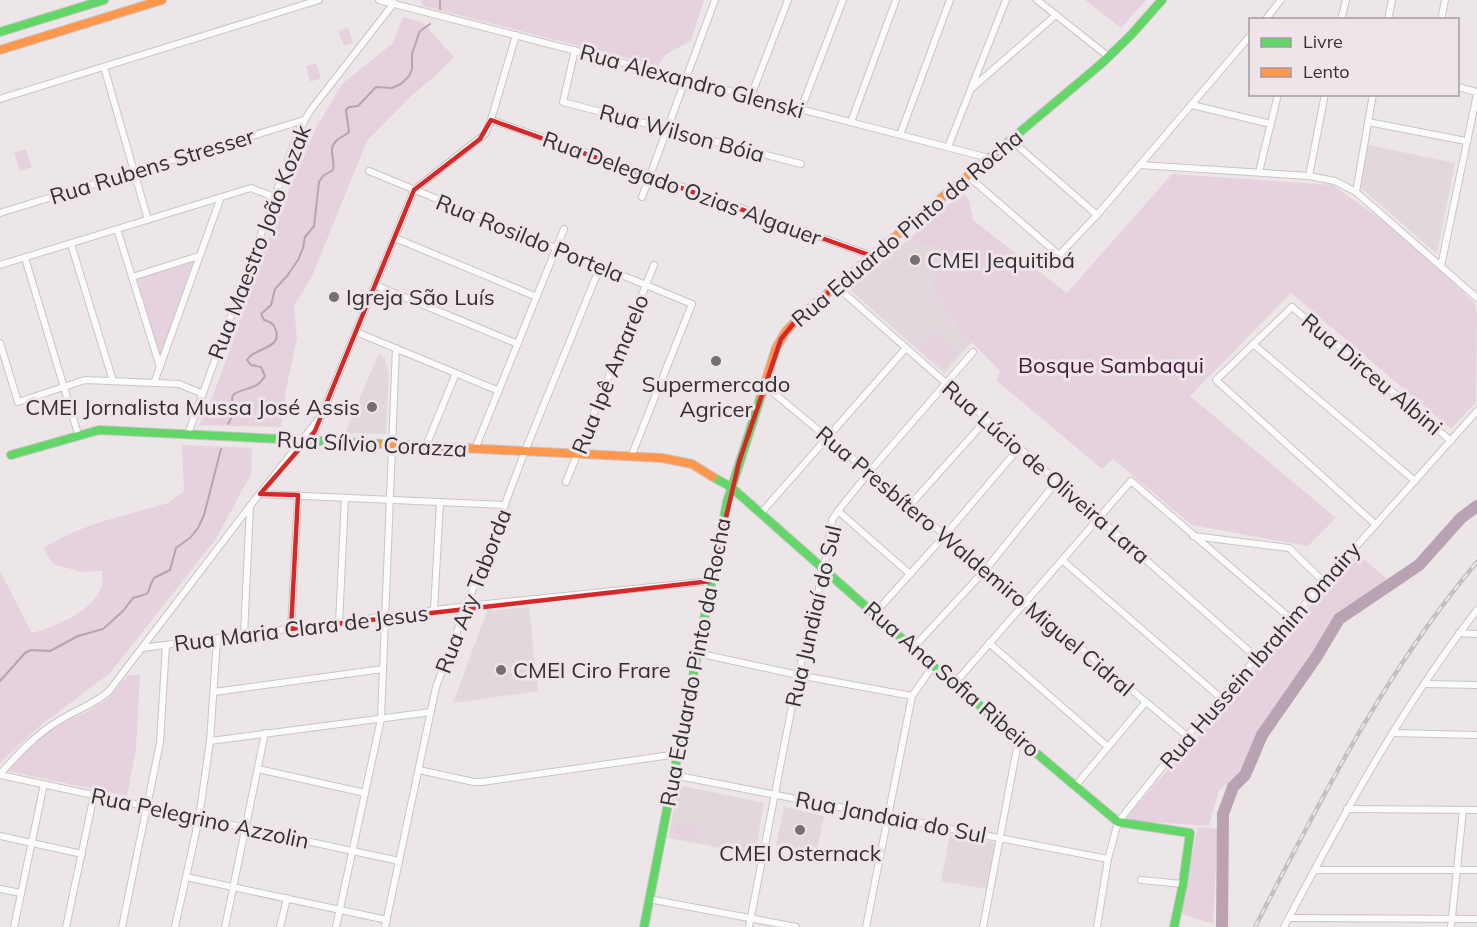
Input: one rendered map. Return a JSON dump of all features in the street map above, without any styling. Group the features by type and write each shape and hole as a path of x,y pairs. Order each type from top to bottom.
{"main road":[{"path":"0,32 104,0"},
{"path":"0,50 162,0"},
{"name":"Rua Eduardo Pinto da Rocha","path":"644,927 731,487 776,348 786,331 804,312 1109,57 1162,0"},
{"name":"Rua Sílvio Corazza","path":"11,455 78,434 99,430 670,459 699,468 731,487"},
{"name":"Rua Ana Sofia Ribeiro","path":"731,487 824,567 933,666 1118,822"},
{"path":"1118,822 1190,833 1174,927"}],"street":[{"path":"0,99 319,0"},
{"name":"Rua Alexandro Glenski","path":"379,0 989,158"},
{"path":"642,197 715,0"},
{"path":"751,96 788,0"},
{"path":"801,109 843,0"},
{"path":"851,122 896,0"},
{"path":"900,135 950,0"},
{"path":"948,147 1006,0"},
{"path":"1037,0 1109,57"},
{"path":"1266,18 1281,0"},
{"path":"1342,18 1346,0"},
{"path":"1388,18 1392,0"},
{"path":"1441,18 1445,0"},
{"name":"Rua Maestro João Kozak","path":"188,434 304,120 394,3"},
{"path":"971,89 1056,15"},
{"path":"0,774 44,730 102,698 117,682 321,416 414,190 485,134 516,35"},
{"path":"968,176 1059,255 1097,215 1249,38"},
{"name":"Rua Wilson Bóia","path":"575,50 563,102 801,164"},
{"path":"104,67 148,220"},
{"path":"1441,266 1477,93 1459,87"},
{"path":"1259,172 1278,96"},
{"path":"1309,176 1325,96"},
{"path":"1356,192 1373,96"},
{"path":"1192,105 1271,124"},
{"name":"Rua Rubens Stresser","path":"0,213 304,120"},
{"name":"Rua Delegado Ozias Algauer","path":"491,120 872,256"},
{"path":"1368,122 1466,141"},
{"path":"1011,140 1097,215"},
{"path":"1140,165 1309,176 1335,181 1356,192 1477,298"},
{"name":"Rua Rosildo Portela","path":"369,171 692,304 631,457"},
{"path":"0,266 251,188 274,197"},
{"path":"154,383 221,197"},
{"path":"117,229 160,367"},
{"path":"475,449 564,229"},
{"path":"394,238 537,297"},
{"path":"70,244 113,381"},
{"path":"132,277 200,256"},
{"path":"25,258 78,434"},
{"name":"Rua Ipê Amarelo","path":"566,482 654,265"},
{"name":"Rua Ary Taborda","path":"386,924 436,687 525,451 600,267"},
{"path":"375,285 518,344"},
{"name":"Rua Lúcio de Oliveira Lara","path":"836,286 1257,658"},
{"name":"Rua Dirceu Albini","path":"1253,344 1292,307 1451,441"},
{"path":"356,332 499,391"},
{"path":"0,343 18,402 85,380 179,384 203,394"},
{"path":"1375,524 1216,380 1253,344 1415,481"},
{"path":"336,927 381,718 396,348"},
{"path":"761,513 906,348"},
{"name":"Rua Jundiaí do Sul","path":"749,927 798,675 824,567 832,520 870,471 973,352"},
{"path":"426,446 456,373"},
{"name":"Rua Presbítero Waldemiro Miguel Cidral","path":"764,385 1187,736"},
{"name":"Rua Hussein Ibrahim Omairy","path":"1097,927 1108,859 1118,822 1187,736 1477,411"},
{"path":"910,505 987,419"},
{"path":"875,613 1019,448"},
{"path":"913,648 986,569 1057,481"},
{"path":"954,684 1131,481 1291,619"},
{"path":"260,494 505,505"},
{"path":"291,629 298,495"},
{"path":"339,623 345,498"},
{"path":"434,610 440,502"},
{"path":"244,635 250,506"},
{"path":"837,511 910,574"},
{"path":"1193,536 1289,548 1324,582"},
{"path":"1062,560 1221,698"},
{"name":"Rua Maria Clara de Jesus","path":"142,648 467,606 711,581"},
{"path":"1284,927 1347,808 1392,734 1459,633 1477,610"},
{"path":"1459,633 1477,634"},
{"path":"175,927 199,818 210,741 217,639"},
{"path":"989,644 1108,747"},
{"path":"122,927 160,743 166,645"},
{"path":"697,652 798,675 912,696"},
{"path":"866,927 912,696 933,666"},
{"path":"213,692 383,669"},
{"path":"1425,684 1477,685"},
{"path":"1076,785 1145,703"},
{"path":"210,741 431,712"},
{"path":"225,927 266,734"},
{"path":"1392,734 1477,735"},
{"path":"983,927 1019,737"},
{"path":"419,770 478,782 678,754"},
{"path":"258,769 365,792"},
{"name":"Rua Pelegrino Azzolin","path":"0,774 399,861"},
{"name":"Rua Jandaia do Sul","path":"674,775 1108,859"},
{"path":"14,927 44,784"},
{"path":"66,927 94,795"},
{"path":"1347,808 1477,810"},
{"path":"1452,927 1463,810"},
{"path":"0,836 82,854"},
{"path":"1314,870 1477,870"},
{"path":"186,877 340,910 386,924"},
{"path":"1141,880 1183,884"},
{"path":"0,889 21,893"},
{"path":"280,927 286,898"},
{"path":"650,899 796,927"},
{"path":"1289,918 1477,919"}],"highlighted area":[{"path":"491,120 872,256 798,318 781,339 739,462 711,581 291,629 298,495 260,494 315,431 414,190 480,139"}],"shaded area":[{"path":"1368,145 1455,163 1437,254 1359,186"},
{"path":"908,240 943,249 931,289 957,319 956,326 972,342 944,373 848,288"},
{"name":"CMEI Jornalista Mussa José Assis","path":"379,353 385,359 389,373 386,434 345,433"},
{"name":"CMEI Ciro Frare","path":"529,607 538,691 453,703 487,611"},
{"path":"679,785 764,803 755,855 668,838"},
{"name":"CMEI Osternack","path":"784,807 824,816 816,853 776,845"},
{"path":"950,835 996,843 988,889 941,881"}],"green space":[{"path":"420,0 704,0 691,41 666,54 658,66 423,6"},
{"path":"1085,0 1146,0 1121,28"},
{"path":"403,17 422,22 454,57 367,141 312,276 294,306 297,338 281,427 199,425 212,398 235,336 252,276 317,126 343,83 392,44"},
{"path":"348,27 353,43 344,46 338,31"},
{"path":"316,63 321,78 310,82 306,66"},
{"path":"26,149 32,167 20,171 14,153"},
{"name":"Bosque Sambaqui","path":"1172,174 1333,185 1408,239 1475,304 1477,314 1476,402 1451,429 1291,293 1190,396 1336,518 1308,546 1192,525 1113,459 1102,469 997,381 1000,371 956,326 957,319 931,289 943,249 908,240 962,193 969,199 973,220 1067,293"},
{"path":"193,262 160,356 137,279"},
{"path":"934,333 957,353 944,368 921,348"},
{"path":"182,445 252,448 251,474 216,539 110,673 40,726 0,763 0,571 32,633 73,617 98,595 102,586 102,571 82,572 53,564 43,548 71,533 97,523 168,503 184,491"},
{"path":"1357,553 1387,579 1336,617 1312,657 1259,731 1237,777 1219,790 1209,826 1124,820"},
{"path":"128,675 140,675 136,748 127,796 7,771 30,746 62,722 87,712 108,699"},
{"path":"677,824 696,827 694,837 675,833"},
{"path":"1198,827 1218,829 1213,924 1180,913"}],"waterway":[{"path":"440,0 440,9"},
{"path":"228,424 234,413 232,398 234,394 255,386 265,376 261,367 251,365 247,360 276,340 274,326 264,320 261,314 271,305 275,289 298,260 305,237 314,226 319,182 323,176 333,170 333,144 349,132 346,110 349,107 358,106 376,87 392,88 401,84 409,76 412,69 412,54 420,31 430,24"},
{"path":"0,681 25,653 31,650 50,651 78,636 103,629 123,611 133,598 148,593 154,578 170,570 176,548 191,537 204,515 221,449"},
{"path":"1222,927 1223,814 1233,787 1245,775 1262,735 1317,656 1339,619 1419,565 1461,518 1477,506"}],"railway":[{"path":"1255,927 1304,832 1383,692 1444,604 1477,562"}],"traffic: fast":[{"path":"0,32 104,0"},
{"path":"995,153 1101,64 1162,0"},
{"path":"644,927 727,502 761,396"},
{"path":"11,455 99,430 383,444"},
{"path":"713,477 731,487 933,666 1118,822 1190,833 1174,927"}],"traffic: slow":[{"path":"0,50 162,0"},
{"path":"761,396 776,348 786,331 805,312 995,153"},
{"path":"383,444 662,458 692,464 713,477"}],"place":[{"name":"CMEI Jequitibá","path":"915,260"},
{"name":"Igreja São Luís","path":"334,297"},
{"name":"Supermercado Agricer","path":"716,361"},
{"name":"CMEI Jornalista Mussa José Assis","path":"372,407"},
{"name":"CMEI Ciro Frare","path":"501,670"},
{"name":"CMEI Osternack","path":"800,830"}]}
